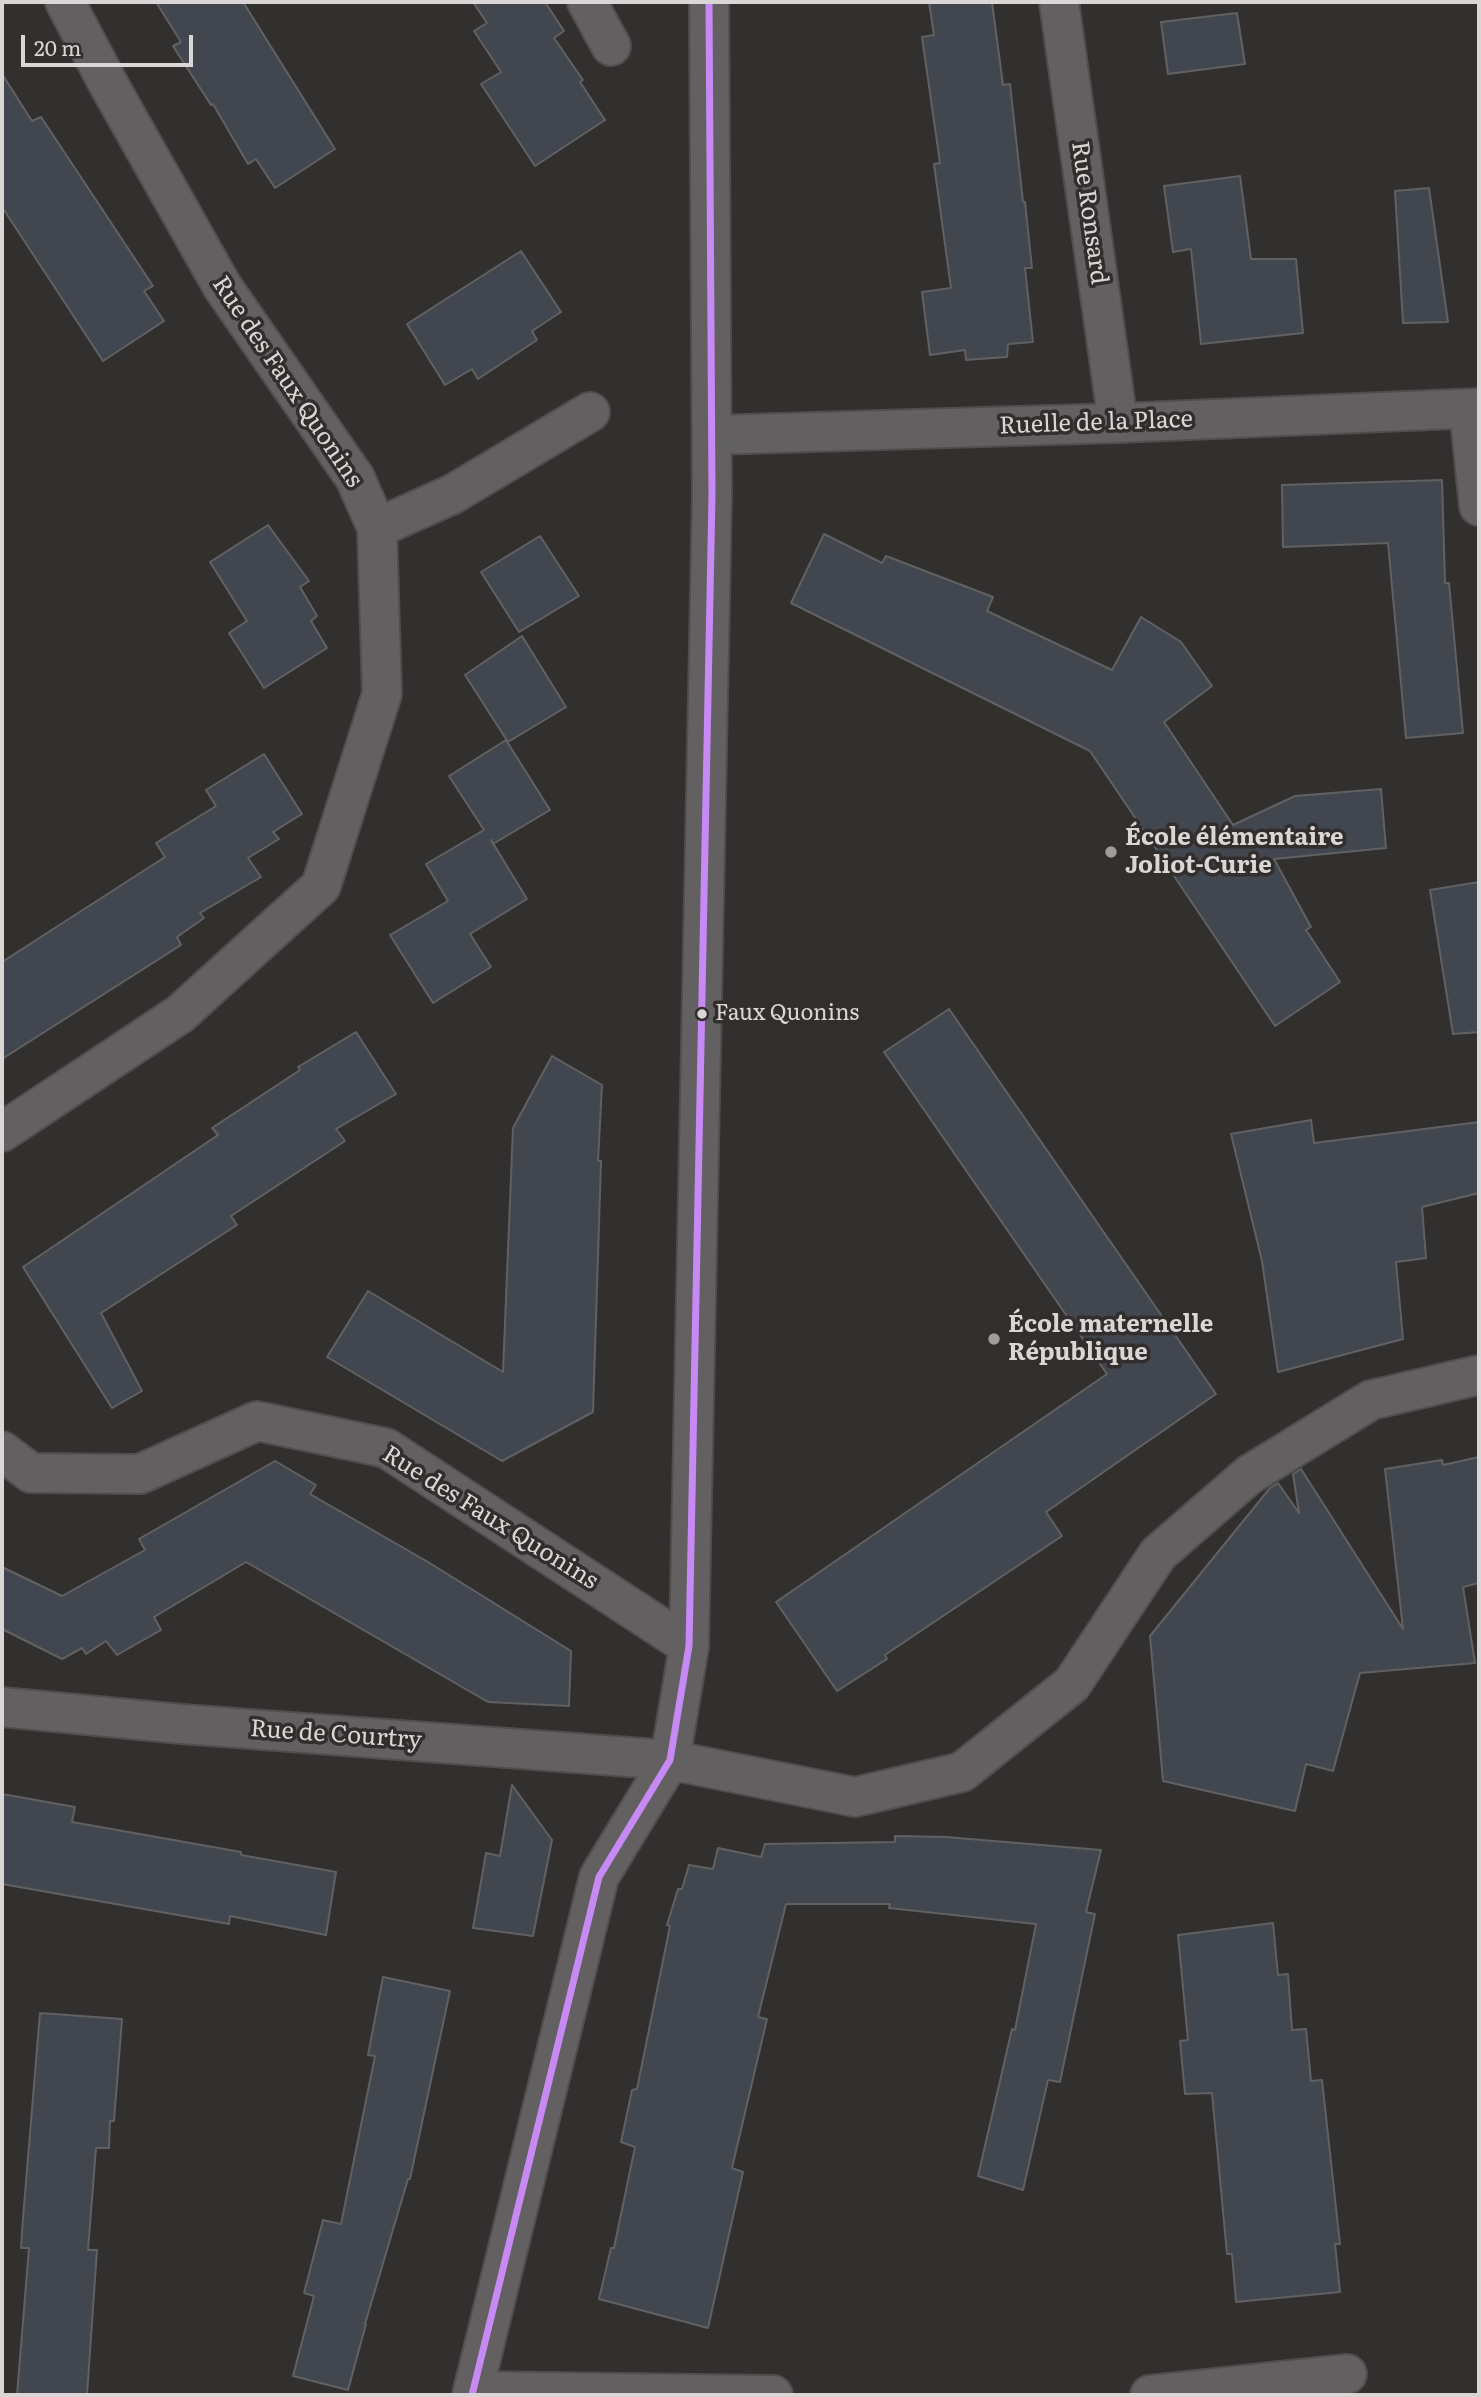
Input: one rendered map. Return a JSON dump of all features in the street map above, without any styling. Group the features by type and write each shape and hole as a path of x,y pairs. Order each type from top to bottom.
{"street":[{"name":"Rue des Faux Quonins","path":"2,1132 180,1014 321,887 382,694 377,528 355,478 222,286 110,88 65,2"},
{"path":"587,2 611,46"},
{"path":"709,2 712,435 689,1646 670,1760 599,1877 473,2393 773,2395"},
{"name":"Rue Ronsard","path":"1059,2 1118,424"},
{"path":"1474,408 1479,506"},
{"name":"Ruelle de la Place","path":"712,435 1118,424 1474,408"},
{"path":"377,528 453,494 590,412"},
{"name":"Rue de Courtry","path":"2,1707 182,1724 670,1760 855,1797 962,1772 1072,1684 1158,1554 1249,1475 1371,1400 1479,1375"},
{"name":"Rue des Faux Quonins","path":"2,1451 32,1473 140,1474 257,1421 386,1448 689,1646"},
{"path":"1150,2395 1347,2374"}],"building":[{"path":"156,2 243,2 335,149 275,188 256,159 248,164 213,104 211,105 173,46 181,42"},
{"path":"473,2 545,2 564,31 554,38 583,80 580,82 605,120 535,166 481,84 501,72 474,31 487,23"},
{"path":"929,2 992,2 1003,85 1010,84 1032,268 1025,268 1033,342 1008,344 1007,357 966,360 965,350 930,355 922,292 951,288 934,164 940,163 922,37 934,35"},
{"path":"1237,13 1245,64 1168,74 1161,22"},
{"path":"2,74 32,121 41,117 153,286 144,291 164,321 103,361 2,207"},
{"path":"1240,176 1251,259 1296,259 1303,333 1201,344 1191,249 1173,252 1164,186"},
{"path":"1429,188 1448,322 1403,323 1395,191"},
{"path":"521,251 561,312 532,331 537,340 478,379 472,369 445,385 407,324"},
{"path":"1442,480 1445,583 1449,583 1463,733 1406,738 1388,543 1283,547 1282,485"},
{"path":"268,525 309,581 300,587 317,616 311,621 327,648 264,688 229,633 247,621 210,562"},
{"path":"824,534 882,563 886,556 993,597 987,611 1112,670 1141,617 1181,642 1212,686 1164,722 1233,825 1295,796 1381,789 1386,848 1274,859 1311,927 1306,930 1340,982 1275,1026 1170,870 1150,872 1148,866 1163,859 1090,751 791,603"},
{"path":"540,536 579,596 519,632 481,572"},
{"path":"522,636 566,707 508,742 465,675"},
{"path":"506,740 550,810 493,844 527,899 470,934 491,967 433,1003 390,935 448,901 426,864 484,830 449,776"},
{"path":"264,754 302,814 273,832 279,839 248,858 261,877 200,913 204,918 177,937 181,945 2,1059 2,962 165,857 156,843 216,806 206,790"},
{"path":"1479,882 1479,1032 1453,1034 1430,890"},
{"path":"949,1009 1216,1394 1046,1512 1062,1536 885,1655 887,1659 837,1691 776,1602 1107,1374 884,1052"},
{"path":"356,1032 396,1094 336,1129 345,1141 231,1216 237,1225 101,1313 142,1391 112,1408 23,1267 218,1135 212,1128 300,1070 298,1067"},
{"path":"552,1056 602,1085 593,1412 502,1461 327,1357 368,1291 503,1372 513,1128"},
{"path":"1311,1120 1314,1143 1479,1122 1479,1193 1422,1207 1426,1258 1396,1262 1403,1339 1278,1372 1262,1261 1231,1134"},
{"path":"1479,1457 1479,1583 1463,1587 1475,1663 1360,1673 1333,1771 1306,1764 1295,1811 1163,1781 1150,1636 1270,1488 1278,1483 1299,1513 1293,1474 1301,1469 1403,1629 1385,1469 1442,1460 1443,1465"},
{"path":"275,1461 316,1485 310,1494 428,1562 571,1651 569,1706 488,1702 246,1562 154,1617 161,1630 117,1655 106,1641 86,1654 82,1648 62,1659 2,1629 2,1567 62,1596 145,1550 139,1539"},
{"path":"512,1785 552,1840 533,1936 473,1928 486,1853 500,1856"},
{"path":"2,1794 75,1807 72,1822 336,1872 326,1935 230,1916 229,1924 2,1884"},
{"path":"895,1836 946,1837 1101,1850 1086,1912 1095,1914 1060,2082 1048,2080 1023,2190 978,2176 1012,2029 1015,2030 1036,1924 889,1908 890,1904 786,1904 758,2017 767,2019 732,2168 743,2172 708,2328 599,2299 611,2248 614,2248 635,2147 621,2142 632,2090 637,2089 670,1926 667,1925 689,1865 713,1869 718,1848 761,1857 765,1844 895,1842"},
{"path":"1273,1923 1278,1975 1288,1974 1292,2030 1306,2029 1311,2081 1322,2080 1340,2244 1335,2244 1340,2292 1236,2302 1232,2254 1227,2254 1212,2093 1185,2094 1180,2041 1188,2040 1178,1935"},
{"path":"383,1977 450,1991 410,2179 365,2324 348,2390 293,2376 314,2296 304,2293 323,2220 341,2224 375,2056 368,2055"},
{"path":"40,2013 122,2019 114,2121 110,2121 109,2148 96,2148 88,2250 97,2250 87,2395 17,2395 29,2248 21,2248"}],"transit line":[{"path":"472,2395 599,1877 670,1760 689,1646 712,495 709,2"}],"place":[{"name":"École élémentaire Joliot-Curie","path":"1111,852"},
{"name":"Faux Quonins","path":"702,1014"},
{"name":"École maternelle République","path":"994,1339"}]}
